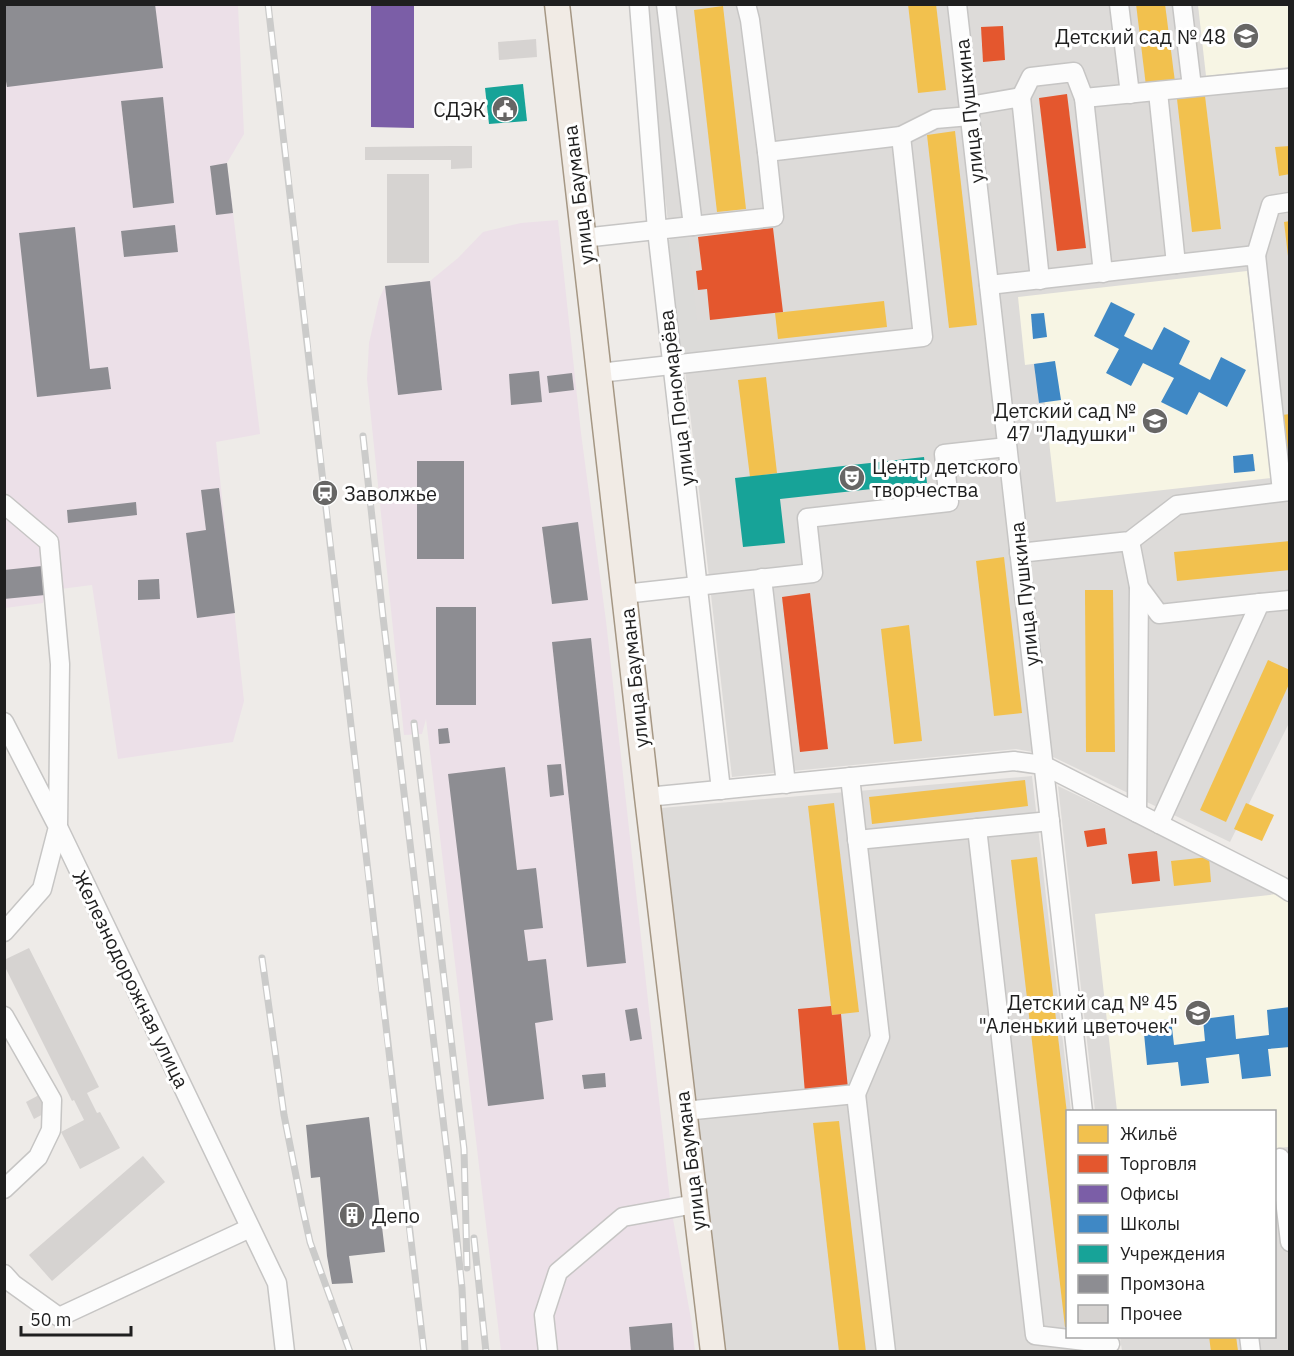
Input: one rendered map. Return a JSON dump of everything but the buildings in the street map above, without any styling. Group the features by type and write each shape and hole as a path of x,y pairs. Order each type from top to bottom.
{"main road":[{"name":"улица Баумана","path":"557,4 713,1352"}],"street":[{"name":"улица Пономарёва","path":"639,4 657,230 721,790"},
{"path":"666,4 693,226"},
{"path":"583,238 774,217 768,152 746,4"},
{"name":"улица Пушкина","path":"957,4 1083,1110"},
{"path":"1119,4 1130,94"},
{"path":"1182,4 1192,87"},
{"path":"1040,280 1021,97 1031,77 1074,72 1084,98 1102,273"},
{"path":"1084,98 1290,78"},
{"path":"1158,92 1176,264"},
{"path":"768,152 901,136 935,119 1021,97"},
{"path":"599,373 923,337 901,136"},
{"path":"1019,553 1130,541 1178,505 1286,491 1256,255 1271,205 1290,202"},
{"path":"989,285 1256,255"},
{"path":"624,594 813,573 807,518 949,502 944,454 1007,447"},
{"name":"Железнодорожная улица","path":"4,504 49,542 60,664 58,827 277,1283 285,1352"},
{"path":"1130,541 1139,587 1137,813"},
{"path":"762,578 786,784"},
{"path":"1139,587 1159,614 1290,600"},
{"path":"1159,824 1260,603"},
{"path":"4,722 58,827 42,889 4,932"},
{"path":"647,797 1014,761 1043,765 1281,885 1290,892"},
{"path":"850,777 880,1037 856,1094 886,1352"},
{"path":"857,840 1050,821"},
{"path":"977,828 1035,1335 1110,1344"},
{"path":"4,1016 52,1100 51,1130 38,1157 4,1189"},
{"path":"684,1111 856,1094"},
{"path":"1281,1158 1290,1242"},
{"path":"548,1352 544,1315 558,1272 623,1217 695,1204"},
{"path":"4,1274 13,1284 59,1317 250,1228"}],"shaded area":[{"path":"4,5 238,5 244,134 227,163 260,434 216,442 244,701 233,742 118,759 92,585 45,591 43,603 5,608"},
{"path":"643,5 1289,5 1289,723 1230,842 1049,755 1016,749 732,777"},
{"name":"Детский сад № 48","path":"1198,5 1289,5 1289,67 1206,76"},
{"path":"558,220 581,433 606,621 671,1208 695,1351 501,1351 426,719 422,734 404,735 367,379 369,343 379,299 385,286 430,281 458,258 483,232 521,223"},
{"path":"688,238 697,321 775,313 780,353 672,365 658,241"},
{"name":"Детский сад № 47 \"Ладушки\"","path":"1247,271 1271,478 1056,502 1040,363 1025,365 1018,297"},
{"path":"1032,776 1071,1110 1066,1110 1066,1338 1072,1338 1098,1351 725,1351 661,808"},
{"name":"Детский сад № 45 \"Аленький цветочек\"","path":"1058,786 1231,869 1289,901 1289,1351 1122,1351 1120,1338 1276,1338 1276,1110 1095,1110"},
{"name":"Детский сад № 45 \"Аленький цветочек\"","path":"1287,893 1289,896 1289,1147 1276,1148 1276,1110 1117,1110 1095,914"}],"railway":[{"path":"268,4 424,1352"},
{"path":"363,436 453,1203 462,1288 465,1352"},
{"path":"414,723 464,1149 467,1268"},
{"path":"262,958 284,1115 310,1242 350,1352"},
{"path":"474,1238 486,1352"}],"place":[{"name":"Детский сад № 48","path":"1246,36"},
{"name":"СДЭК","path":"505,109"},
{"name":"Детский сад № 47 \"Ладушки\"","path":"1155,421"},
{"name":"Центр детского творчества","path":"852,478"},
{"name":"Заволжье","path":"325,493"},
{"name":"Детский сад № 45 \"Аленький цветочек\"","path":"1198,1013"},
{"name":"Депо","path":"352,1215"}]}
